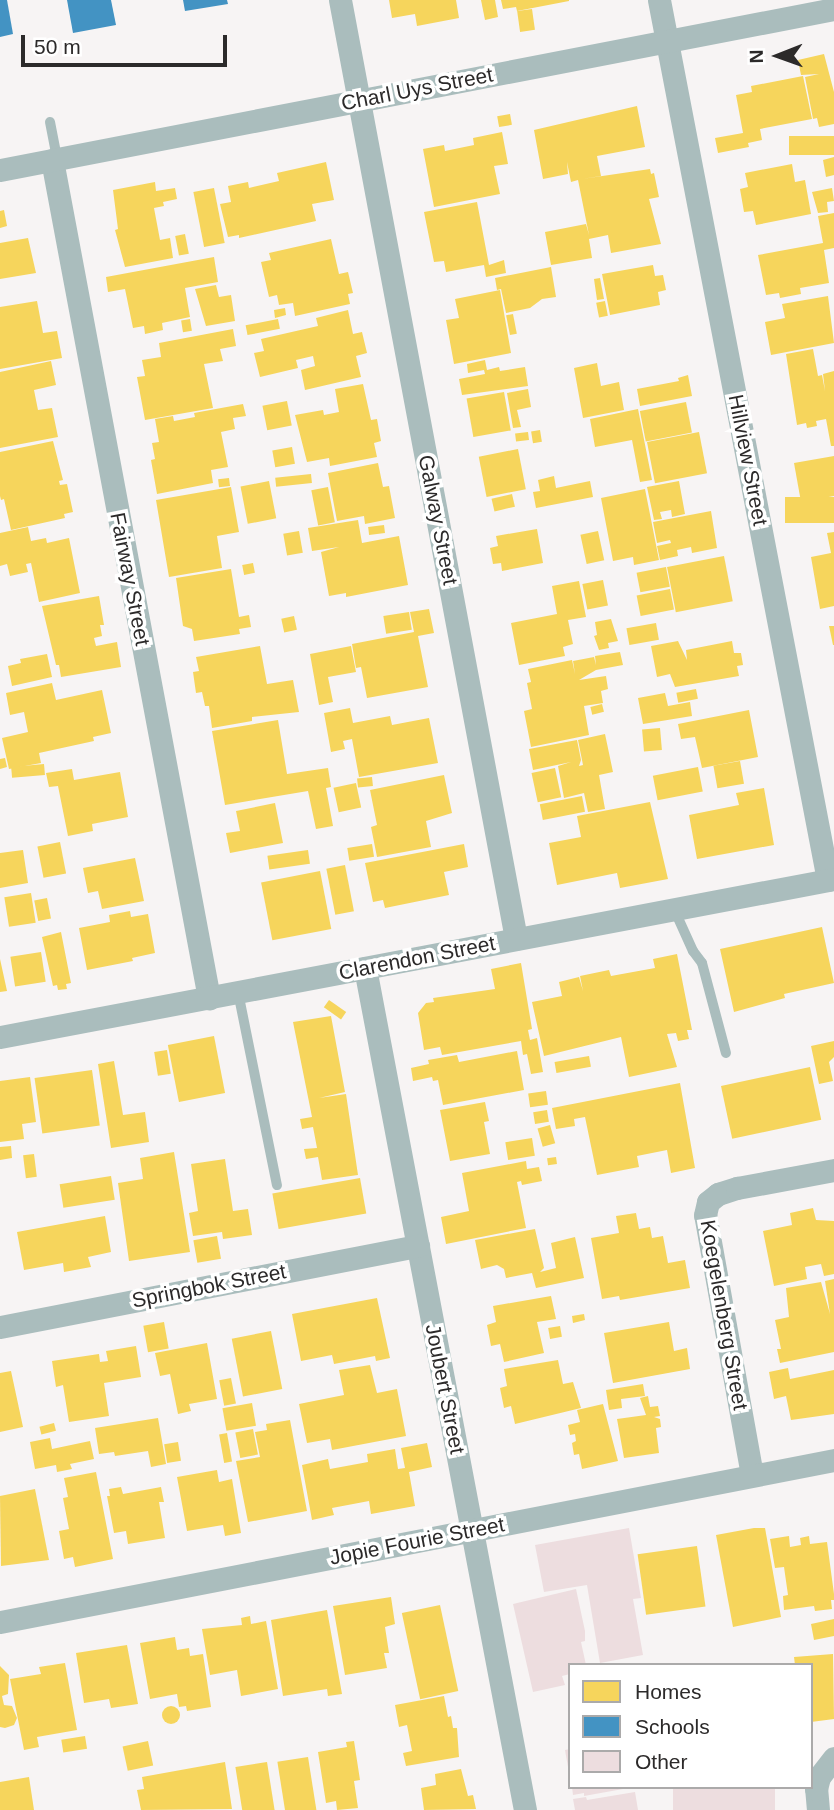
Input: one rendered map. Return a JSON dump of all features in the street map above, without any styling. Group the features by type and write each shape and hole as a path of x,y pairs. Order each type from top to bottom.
{"street":[{"name":"Galway Street","path":"340,0 516,939"},
{"name":"Hillview Street","path":"659,0 831,880"},
{"name":"Charl Uys Street","path":"0,170 834,9"},
{"name":"Fairway Street","path":"55,159 209,998"},
{"name":"Clarendon Street","path":"0,1037 831,880"},
{"name":"Joubert Street","path":"365,968 525,1810"},
{"name":"Koegelenberg Street","path":"752,1475 705,1215 708,1202 718,1194 737,1188 834,1170"},
{"name":"Springbok Street","path":"0,1327 418,1246"},
{"name":"Jopie Fourie Street","path":"0,1622 834,1460"},
{"path":"817,1810 816,1789 819,1777 834,1758"}],"lane":[{"path":"50,122 55,159"},
{"path":"674,909 692,951 702,963 726,1053"},
{"path":"238,992 277,1185"}],"building: Homes":[{"path":"389,0 456,0 459,18 417,26 415,14 392,18"},
{"path":"481,0 495,0 498,17 485,20"},
{"path":"501,0 569,1 517,11 516,7 503,9"},
{"path":"532,9 535,30 520,32 517,11"},
{"path":"824,54 834,92 834,124 819,127 817,118 813,119 805,77 819,74 801,75 798,60"},
{"path":"803,76 812,119 760,129 762,140 748,143 749,147 718,153 715,138 743,133 736,95 752,92 751,86"},
{"path":"637,106 645,147 597,156 601,176 582,179 650,169 651,174 654,173 659,197 649,199 661,244 611,253 608,235 589,239 592,258 551,265 545,232 586,224 589,235 578,180 571,182 567,162 568,174 543,179 534,130"},
{"path":"510,114 512,125 499,127 497,116"},
{"path":"502,132 508,164 494,166 500,194 434,207 423,149 444,145 445,151 474,145 473,138"},
{"path":"789,136 834,136 834,155 789,155"},
{"path":"834,157 834,175 826,177 823,160"},
{"path":"326,162 334,200 312,204 316,221 239,238 239,235 228,237 220,204 231,202 228,186 248,182 249,188 279,181 277,173"},
{"path":"792,164 795,182 805,180 811,214 756,225 753,211 744,212 740,189 748,187 745,173"},
{"path":"155,182 156,191 175,188 177,199 163,202 164,206 154,208 160,240 170,238 173,258 125,267 115,230 118,229 113,190"},
{"path":"214,188 225,243 204,247 193,192"},
{"path":"832,188 834,201 827,202 828,212 818,213 812,192"},
{"path":"477,202 489,265 504,260 506,273 486,277 484,265 446,272 444,261 434,262 424,212"},
{"path":"4,210 7,226 0,228 0,211"},
{"path":"834,213 834,248 824,250 829,283 800,288 801,294 780,298 779,293 766,295 758,255 823,243 818,216"},
{"path":"185,234 189,254 179,256 175,236"},
{"path":"28,238 36,273 0,279 0,243"},
{"path":"331,239 339,274 348,272 353,293 348,294 350,304 295,316 293,303 279,305 277,295 269,297 261,262 271,260 269,253"},
{"path":"214,257 218,282 185,288 190,317 162,323 163,330 145,334 144,326 133,328 125,289 108,292 106,277"},
{"path":"653,265 655,276 663,275 666,290 658,292 660,305 610,315 602,274"},
{"path":"551,267 556,297 542,299 530,308 506,313 501,289 497,290 495,278"},
{"path":"600,278 604,299 597,300 594,279"},
{"path":"216,285 219,297 231,295 235,321 206,326 195,289"},
{"path":"500,290 511,353 454,364 446,320 459,318 455,299"},
{"path":"828,296 834,343 771,355 765,322 785,318 782,304"},
{"path":"37,301 43,333 57,331 62,358 0,369 0,307"},
{"path":"605,301 608,316 599,317 596,303"},
{"path":"285,308 286,315 275,318 274,310"},
{"path":"348,310 353,334 362,332 367,353 356,356 361,377 305,390 301,370 315,366 313,356 296,360 298,368 260,377 254,353 264,351 261,339 318,326 316,318"},
{"path":"513,314 517,334 510,335 506,315"},
{"path":"190,319 192,331 183,332 181,320"},
{"path":"278,319 280,329 248,335 246,325"},
{"path":"233,329 236,346 220,349 223,361 204,364 213,408 145,420 137,377 145,376 142,360 161,357 159,343"},
{"path":"813,349 818,376 822,375 825,391 823,374 834,371 834,446 831,446 826,419 816,421 817,426 807,428 806,423 797,425 786,354"},
{"path":"485,360 487,370 525,367 528,386 462,395 459,379 485,374 484,370 468,373 467,364"},
{"path":"51,361 56,385 34,390 38,410 52,408 58,437 0,448 0,372"},
{"path":"597,363 601,386 619,382 624,410 583,418 574,368"},
{"path":"688,375 692,396 640,406 637,389 679,381 678,378"},
{"path":"363,384 371,420 377,419 381,441 374,443 377,457 330,466 329,458 307,462 295,415 323,410 324,415 339,412 335,389"},
{"path":"528,389 531,407 517,410 521,427 513,428 507,393"},
{"path":"504,392 511,430 473,437 467,399"},
{"path":"287,401 292,426 267,430 262,406"},
{"path":"686,402 692,432 646,441 640,411"},
{"path":"243,404 246,416 233,418 235,429 221,432 228,467 211,470 213,483 157,494 151,460 155,459 152,443 159,442 155,419 173,416 174,421 195,417 194,413"},
{"path":"638,409 652,480 640,482 632,440 595,447 590,419"},
{"path":"540,430 542,442 533,443 531,431"},
{"path":"528,432 529,440 516,442 515,434"},
{"path":"699,432 707,473 655,483 647,442"},
{"path":"53,441 63,480 59,481 60,485 67,484 73,512 64,514 65,518 11,530 4,499 1,500 0,496 0,452"},
{"path":"292,447 295,464 275,467 272,450"},
{"path":"518,449 526,489 487,497 479,457"},
{"path":"834,456 834,496 801,502 794,463"},
{"path":"378,463 383,487 389,486 395,518 365,524 364,516 337,521 328,473"},
{"path":"311,474 312,483 276,487 275,478"},
{"path":"554,476 556,488 590,481 593,497 536,508 533,492 540,491 538,480"},
{"path":"229,478 230,486 219,487 218,479"},
{"path":"269,481 276,518 248,524 241,487"},
{"path":"679,481 685,514 672,517 671,510 660,512 662,519 654,520 647,487"},
{"path":"231,487 239,532 217,536 222,568 169,577 156,500"},
{"path":"328,487 335,522 318,526 311,490"},
{"path":"645,489 659,560 634,565 633,557 613,561 601,498"},
{"path":"512,494 515,507 494,511 492,499"},
{"path":"785,497 834,497 834,523 785,523"},
{"path":"711,511 717,548 692,553 691,547 677,550 678,556 660,560 657,546 671,543 670,540 657,543 653,522"},
{"path":"358,520 362,543 399,536 408,585 346,597 346,593 329,596 321,552 339,547 312,551 308,528"},
{"path":"384,525 385,533 369,535 368,527"},
{"path":"28,527 31,541 46,538 47,543 69,538 80,593 39,602 31,563 26,564 28,572 10,576 7,564 0,566 0,533"},
{"path":"537,529 543,563 502,571 501,563 493,564 490,548 498,546 496,536"},
{"path":"299,531 303,553 287,555 283,534"},
{"path":"598,531 604,560 587,564 580,535"},
{"path":"834,532 834,606 820,609 811,557 831,553 827,533"},
{"path":"724,556 733,601 676,612 667,567"},
{"path":"253,563 255,573 244,575 242,565"},
{"path":"666,567 670,587 640,592 637,573"},
{"path":"231,569 239,617 249,615 251,627 239,629 240,634 194,641 192,629 183,626 176,578"},
{"path":"603,580 608,606 587,610 582,584"},
{"path":"579,581 586,617 568,620 573,644 563,647 565,656 519,665 511,623 557,614 552,586"},
{"path":"670,589 674,610 641,616 637,595"},
{"path":"99,596 104,625 100,625 102,636 94,638 96,646 117,642 121,667 61,677 42,606"},
{"path":"429,609 434,633 418,636 428,687 367,698 361,667 356,668 352,644 414,632 410,612"},
{"path":"409,612 412,630 386,634 383,616"},
{"path":"294,616 297,630 284,632 281,619"},
{"path":"611,619 618,641 608,643 609,648 599,650 594,636 597,635 595,622"},
{"path":"656,623 659,640 629,645 626,628"},
{"path":"829,626 834,626 834,645 833,645"},
{"path":"678,641 687,660 686,650 732,641 734,653 741,653 743,665 737,666 739,676 675,687 670,674 657,677 651,646"},
{"path":"260,646 267,684 293,680 299,712 252,717 252,721 212,728 209,706 205,706 202,692 196,693 193,672 199,671 196,657"},
{"path":"351,646 356,672 328,677 333,702 319,705 310,654"},
{"path":"620,652 623,665 596,670 579,680 606,676 608,689 601,691 603,703 584,706 589,735 531,747 524,711 532,709 527,683 531,682 528,669 572,660 575,674 573,661 594,657 596,665 595,656"},
{"path":"47,654 52,677 12,686 8,666 21,663 20,659"},
{"path":"52,683 56,700 102,690 111,733 93,737 94,741 39,753 41,763 9,769 2,738 28,732 24,712 10,715 6,693"},
{"path":"696,689 698,699 678,703 676,693"},
{"path":"665,693 668,706 690,702 692,716 643,724 638,698"},
{"path":"602,704 604,712 592,715 590,707"},
{"path":"350,708 353,723 390,716 392,725 429,718 438,763 359,777 352,739 343,741 345,749 331,752 324,713"},
{"path":"749,710 758,757 702,768 695,737 681,739 678,724"},
{"path":"278,720 287,774 328,768 331,787 326,788 333,826 316,829 308,791 225,805 212,731"},
{"path":"660,728 662,750 644,751 642,730"},
{"path":"605,734 613,772 599,775 605,809 588,812 584,793 564,798 558,766 571,762 533,770 529,749 577,740 581,760 579,766 583,765 578,740"},
{"path":"5,758 7,767 0,769 0,759"},
{"path":"740,761 744,784 717,788 713,766"},
{"path":"44,764 45,775 12,778 11,767"},
{"path":"698,767 703,792 658,800 653,776"},
{"path":"555,768 561,797 538,802 532,773"},
{"path":"72,769 74,780 120,772 128,817 92,824 93,831 68,836 58,786 49,787 46,773"},
{"path":"444,775 452,813 426,821 431,847 377,857 371,827 377,825 370,790"},
{"path":"372,777 373,786 358,788 357,779"},
{"path":"356,783 361,807 339,812 334,788"},
{"path":"764,788 774,845 697,859 689,815 739,805 736,793"},
{"path":"582,796 585,812 543,820 540,804"},
{"path":"650,802 668,879 620,888 617,873 557,885 549,843 581,837 577,816"},
{"path":"275,803 283,843 230,853 226,833 240,831 236,811"},
{"path":"60,842 66,873 44,878 37,846"},
{"path":"372,844 374,857 349,861 347,848"},
{"path":"464,844 468,867 444,872 449,895 385,908 383,900 373,902 365,863"},
{"path":"23,850 28,883 0,888 0,853"},
{"path":"308,850 310,864 269,870 267,856"},
{"path":"135,858 144,901 102,909 98,891 88,893 83,868"},
{"path":"345,865 354,911 335,915 326,869"},
{"path":"320,871 331,929 272,940 261,882"},
{"path":"31,893 36,923 9,927 4,897"},
{"path":"47,898 51,919 38,921 34,900"},
{"path":"130,911 131,917 148,914 155,953 132,958 133,961 87,970 79,928 110,922 109,915"},
{"path":"822,927 834,983 784,994 785,998 734,1012 720,949"},
{"path":"61,932 71,983 66,984 67,989 58,990 57,985 53,986 42,937"},
{"path":"41,952 46,982 15,986 10,957"},
{"path":"677,954 692,1030 687,1030 689,1039 678,1041 676,1033 667,1034 677,1067 629,1077 621,1037 544,1056 532,1002 562,996 559,982 579,977 583,991 580,976 609,970 611,976 655,968 653,959"},
{"path":"0,959 7,991 0,992"},
{"path":"521,963 532,1029 528,1030 530,1040 537,1038 543,1072 531,1074 527,1054 523,1055 521,1041 442,1055 440,1047 424,1050 418,1013 426,1003 434,1002 433,998 495,989 491,969"},
{"path":"329,1000 346,1012 341,1019 324,1007"},
{"path":"331,1016 345,1092 319,1098 346,1094 358,1175 322,1180 318,1157 306,1159 304,1149 317,1148 313,1127 302,1129 300,1119 312,1117 293,1022"},
{"path":"214,1036 225,1093 179,1102 168,1045"},
{"path":"834,1041 834,1057 829,1062 833,1081 819,1084 811,1046"},
{"path":"167,1050 171,1074 158,1076 154,1052"},
{"path":"517,1051 524,1090 443,1105 438,1080 433,1081 432,1077 413,1081 411,1068 429,1064 428,1060 457,1055 459,1062"},
{"path":"589,1056 591,1067 556,1073 555,1062"},
{"path":"114,1061 123,1115 145,1112 149,1142 111,1148 98,1064"},
{"path":"810,1067 821,1120 732,1139 721,1086"},
{"path":"92,1070 100,1125 42,1134 35,1078"},
{"path":"30,1077 36,1122 22,1124 24,1139 0,1142 0,1081"},
{"path":"680,1083 695,1168 671,1173 667,1150 637,1156 639,1167 597,1175 585,1117 574,1119 575,1126 556,1129 552,1108"},
{"path":"546,1091 548,1105 530,1107 528,1094"},
{"path":"485,1102 489,1121 484,1122 490,1154 450,1161 440,1110"},
{"path":"547,1110 549,1122 535,1124 533,1112"},
{"path":"550,1125 555,1143 543,1147 538,1129"},
{"path":"532,1138 535,1156 508,1160 505,1142"},
{"path":"11,1146 12,1158 0,1160 0,1147"},
{"path":"174,1152 190,1252 129,1261 118,1183 143,1179 140,1158"},
{"path":"34,1154 37,1177 26,1178 23,1155"},
{"path":"556,1157 557,1164 548,1165 547,1158"},
{"path":"225,1159 233,1211 248,1209 252,1235 223,1239 222,1232 193,1236 189,1213 198,1211 191,1164"},
{"path":"526,1161 527,1169 539,1167 542,1181 522,1185 521,1181 517,1182 526,1228 446,1244 441,1217 469,1211 462,1173"},
{"path":"111,1176 115,1200 63,1208 60,1184"},
{"path":"360,1178 366,1213 279,1229 272,1193"},
{"path":"813,1208 816,1220 834,1221 834,1274 824,1276 821,1264 805,1267 807,1279 774,1286 763,1231 792,1225 790,1213"},
{"path":"636,1213 639,1229 650,1227 652,1238 663,1236 668,1263 685,1260 690,1288 620,1300 619,1296 602,1299 591,1238 619,1233 616,1216"},
{"path":"105,1216 111,1252 88,1257 91,1267 64,1272 63,1263 24,1270 17,1232"},
{"path":"535,1229 544,1268 540,1272 556,1268 551,1243 575,1237 584,1278 536,1288 532,1273 506,1278 504,1269 497,1265 481,1269 475,1240"},
{"path":"217,1236 221,1259 197,1263 193,1240"},
{"path":"834,1279 834,1352 780,1363 777,1349 781,1349 775,1320 789,1317 786,1288 821,1282 830,1314 825,1281"},
{"path":"551,1296 556,1319 537,1322 544,1353 504,1362 500,1344 491,1346 487,1325 496,1322 493,1306"},
{"path":"377,1298 390,1358 376,1361 375,1356 334,1364 332,1355 301,1361 292,1314"},
{"path":"584,1314 585,1320 573,1323 572,1316"},
{"path":"164,1322 169,1349 148,1352 143,1326"},
{"path":"669,1322 674,1351 687,1348 690,1369 613,1383 604,1333"},
{"path":"560,1326 562,1337 550,1339 548,1328"},
{"path":"271,1331 282,1389 243,1397 232,1339"},
{"path":"207,1343 217,1399 189,1404 191,1411 178,1414 170,1374 160,1376 155,1353"},
{"path":"136,1346 141,1377 104,1383 109,1416 69,1422 63,1385 56,1387 52,1361 99,1354 100,1362 108,1361 106,1351"},
{"path":"558,1360 563,1384 573,1382 581,1408 515,1424 511,1406 504,1408 500,1388 507,1386 504,1369"},
{"path":"370,1365 377,1393 397,1389 406,1436 332,1450 330,1439 307,1443 299,1404 344,1395 339,1370"},
{"path":"788,1368 790,1379 834,1370 834,1414 791,1420 786,1396 774,1399 769,1372"},
{"path":"11,1371 23,1427 0,1432 0,1373"},
{"path":"231,1378 236,1404 224,1406 219,1380"},
{"path":"643,1384 645,1396 621,1399 622,1408 609,1410 606,1390"},
{"path":"648,1396 650,1407 658,1406 660,1416 654,1417 660,1419 661,1427 656,1428 659,1453 624,1458 617,1419 646,1415 640,1398"},
{"path":"252,1403 256,1426 226,1431 222,1408"},
{"path":"603,1404 618,1461 582,1469 579,1454 574,1455 572,1443 576,1441 575,1434 570,1435 568,1425 580,1422 577,1410"},
{"path":"158,1418 166,1464 151,1467 148,1451 115,1456 114,1452 99,1454 95,1428"},
{"path":"290,1420 307,1511 248,1522 236,1461 260,1457 255,1432 267,1430 266,1424"},
{"path":"54,1423 56,1431 41,1434 39,1427"},
{"path":"253,1429 258,1455 240,1458 235,1432"},
{"path":"227,1433 232,1462 224,1463 219,1434"},
{"path":"50,1438 52,1449 90,1441 94,1459 70,1464 72,1469 57,1472 56,1465 35,1469 30,1442"},
{"path":"178,1442 181,1461 167,1463 164,1444"},
{"path":"427,1443 432,1467 409,1472 415,1506 371,1514 369,1501 332,1508 334,1515 312,1520 302,1465 328,1459 330,1469 368,1462 367,1454 395,1449 398,1469 405,1468 401,1448"},
{"path":"217,1470 219,1482 232,1479 241,1533 225,1536 223,1525 187,1531 177,1477"},
{"path":"96,1472 113,1559 75,1567 73,1557 64,1559 59,1531 69,1529 63,1498 68,1497 64,1478"},
{"path":"121,1487 123,1494 161,1487 164,1502 159,1502 165,1538 128,1544 126,1531 114,1533 107,1496 110,1496 109,1489"},
{"path":"35,1489 49,1560 1,1566 0,1496"},
{"path":"765,1528 781,1617 733,1627 716,1535"},
{"path":"789,1536 790,1547 801,1545 800,1538 809,1536 810,1544 827,1542 834,1594 834,1600 831,1600 832,1609 815,1611 814,1606 784,1610 783,1596 788,1595 784,1567 775,1568 770,1539"},
{"path":"697,1546 705,1606 646,1615 638,1554"},
{"path":"391,1597 395,1624 385,1627 389,1653 384,1653 387,1668 345,1675 333,1606"},
{"path":"440,1605 458,1691 420,1699 402,1613"},
{"path":"327,1610 342,1694 328,1696 327,1689 283,1696 271,1620"},
{"path":"250,1616 251,1624 266,1621 278,1689 241,1696 237,1670 210,1675 202,1629 242,1625 241,1618"},
{"path":"834,1619 834,1636 814,1640 811,1624"},
{"path":"175,1637 177,1650 189,1648 190,1656 203,1654 211,1707 187,1711 186,1706 179,1707 177,1694 150,1699 140,1643"},
{"path":"127,1645 138,1704 111,1708 109,1699 84,1703 76,1653"},
{"path":"833,1654 834,1719 813,1722 813,1663 795,1663 794,1657"},
{"path":"65,1663 77,1730 37,1737 39,1747 24,1750 10,1679 41,1674 39,1667"},
{"path":"0,1666 9,1675 8,1694 2,1696 4,1705 12,1706 17,1718 14,1725 5,1728 0,1727"},
{"path":"444,1696 448,1717 451,1716 453,1728 457,1728 459,1757 406,1766 403,1753 412,1751 407,1725 399,1727 395,1705"},
{"path":"171,1706 179,1711 180,1715 175,1723 171,1724 163,1719 162,1715 167,1707"},
{"path":"85,1736 87,1749 63,1753 61,1740"},
{"path":"148,1741 153,1765 128,1771 123,1746"},
{"path":"354,1741 360,1780 354,1781 358,1808 337,1810 336,1801 326,1803 318,1752 347,1747 346,1742"},
{"path":"308,1757 316,1810 285,1810 277,1762"},
{"path":"225,1762 232,1809 141,1810 137,1790 144,1789 142,1777"},
{"path":"267,1762 275,1810 242,1810 235,1767"},
{"path":"461,1769 468,1796 473,1795 476,1809 424,1810 421,1788 436,1785 435,1774"},
{"path":"29,1777 34,1810 0,1810 0,1782"}],"building: Schools":[{"path":"0,0 7,0 13,34 0,37"},
{"path":"67,0 111,0 116,25 73,33"},
{"path":"183,0 227,0 228,4 185,11"}],"building: Other":[{"path":"629,1528 641,1598 633,1599 643,1655 600,1663 587,1585 544,1592 535,1545"},
{"path":"576,1589 585,1631 585,1641 581,1642 586,1663 568,1663 568,1674 562,1676 565,1685 533,1692 513,1604"},
{"path":"572,1789 623,1789 584,1796 584,1793 573,1795"},
{"path":"673,1789 775,1789 775,1810 673,1810"},
{"path":"635,1792 638,1810 575,1810 573,1799 586,1797 587,1800"}]}
